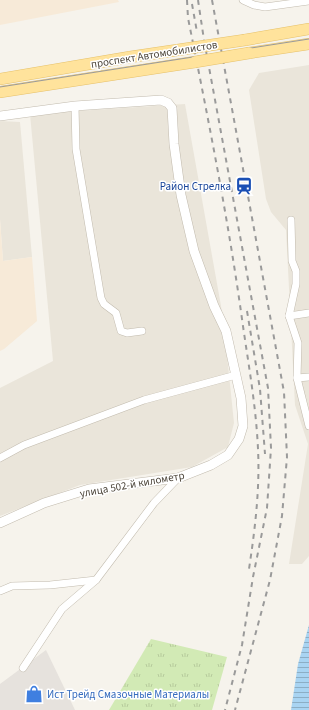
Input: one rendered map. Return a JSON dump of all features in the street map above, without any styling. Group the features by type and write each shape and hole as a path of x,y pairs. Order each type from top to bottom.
{"main road":[{"name":"проспект Автомобилистов","path":"0,79 309,29"},
{"name":"проспект Автомобилистов","path":"0,92 309,44"}],"street":[{"path":"243,0 254,5 265,7 309,1"},
{"name":"улица 502-й километр","path":"0,116 75,106 161,100 168,103 172,108 174,144 181,195 194,251 214,306 226,331 241,398 243,426 239,438 228,455 211,465 178,478 89,489 44,503 0,523"},
{"path":"75,106 76,149 101,298 104,304 116,313 121,331 127,333 142,331"},
{"path":"292,220 292,261 296,271 296,284 290,316 291,324 298,343 297,378 309,426"},
{"path":"290,316 309,313"},
{"path":"0,458 24,445 144,400 236,375"},
{"path":"297,378 309,377"},
{"path":"23,668 62,608 96,580 154,503 178,478"},
{"path":"0,591 12,586 50,585 96,580"}],"shaded area":[{"path":"0,0 118,0 119,2 0,25"},
{"path":"309,65 309,556 302,564 289,564 308,444 295,405 286,230 271,212 266,199 249,90 259,73"},
{"path":"185,104 221,306 234,423 228,447 192,467 80,485 0,516 0,388 53,361 30,114"},
{"path":"0,121 20,122 32,257 3,261 0,219"},
{"path":"0,219 3,261 32,257 37,321 0,351"},
{"path":"46,650 75,710 0,710 0,684"}],"green space":[{"path":"151,639 227,657 212,710 109,710"}],"water":[{"path":"309,625 309,710 291,710 298,664"}],"tram line":[{"path":"0,87 309,39"}],"railway":[{"path":"187,0 188,18 224,206 256,416 258,494 249,569"},
{"path":"198,0 268,388 271,448 267,508 253,577 242,645 225,710"},
{"path":"212,0 284,392 287,457 282,516 270,580 235,710"},
{"path":"192,4 197,32"},
{"path":"247,311 260,389 265,454"}],"place":[{"name":"Район Стрелка","path":"244,186"},
{"name":"Ист Трейд Смазочные Материалы","path":"34,694"}]}
